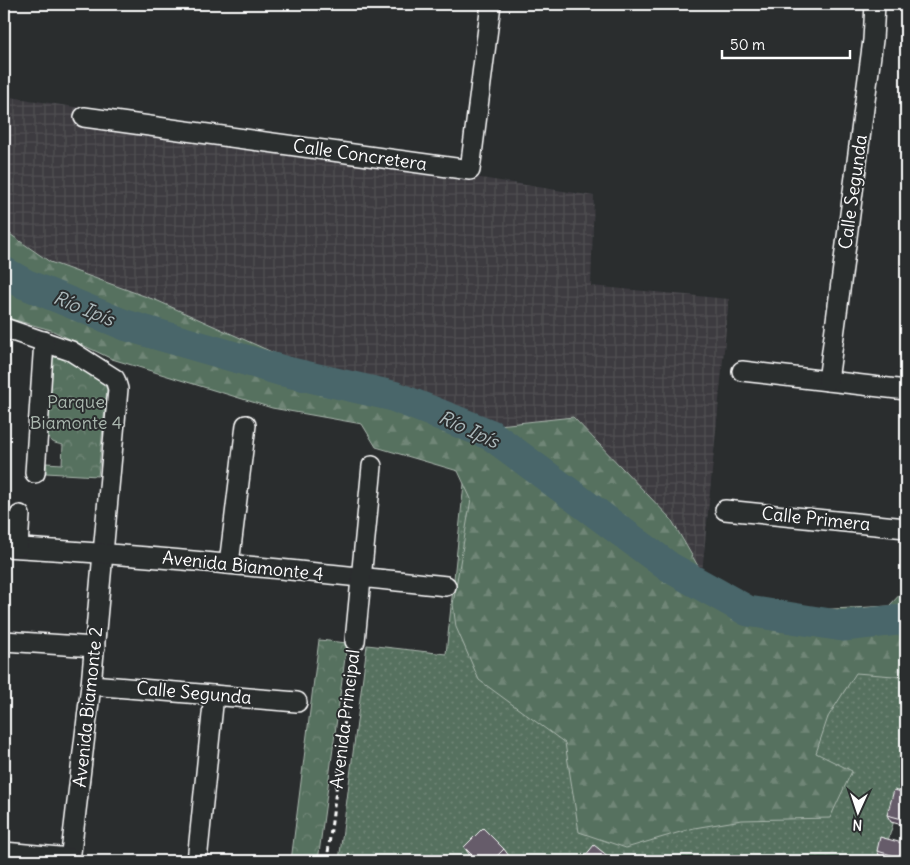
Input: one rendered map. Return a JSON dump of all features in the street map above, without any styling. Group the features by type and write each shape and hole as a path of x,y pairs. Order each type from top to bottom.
{"street":[{"name":"Calle Concretera","path":"84,117 470,170 491,4"},
{"name":"Calle Segunda","path":"828,381 873,40 875,4"},
{"path":"4,328 71,351 114,378 118,389 104,552"},
{"path":"35,473 44,341"},
{"path":"742,370 906,390"},
{"path":"230,564 246,425"},
{"name":"Avenida Principal","path":"355,641 372,466"},
{"name":"Calle Primera","path":"726,510 906,528"},
{"path":"11,547 20,516"},
{"name":"Avenida Biamonte 4","path":"11,547 104,552 446,586"},
{"name":"Avenida Biamonte 2","path":"70,860 91,685 104,552"},
{"path":"4,641 94,647"},
{"name":"Calle Segunda","path":"91,685 297,702"},
{"path":"197,861 214,695"},
{"path":"4,852 70,860"}],"path":[{"name":"Avenida Principal","path":"327,861 355,641"}],"shaded area":[{"path":"4,96 81,108 79,126 481,178 594,196 591,286 729,299 702,573 671,519 573,417 499,425 402,387 283,357 158,301 50,262 4,230"}],"green space":[{"path":"4,230 50,262 158,301 283,357 402,387 499,425 573,417 671,519 702,573 740,598 814,610 889,606 906,588 906,677 856,673 828,717 816,753 852,771 830,818 742,820 694,828 626,848 579,832 565,743 479,680 456,627 453,604 471,499 458,471 376,447 362,424 272,408 112,359 51,330 4,317"},
{"name":"Parque Biamonte 4","path":"54,357 64,359 101,380 107,389 98,476 46,473 46,463 62,464 63,445 53,442 47,434 45,362"},
{"path":"466,465 712,614 906,628 906,780 882,861 339,861 367,645 446,654"},
{"path":"319,640 347,643 318,861 291,861"},
{"path":"4,777 10,777 4,840"}],"building":[{"path":"894,790 906,793 906,820 887,815"},
{"path":"483,828 504,849 492,861 478,861 464,847"},
{"path":"880,837 906,844 906,859 877,851"},
{"path":"594,845 614,861 581,861"},
{"path":"880,858 892,861 879,861"}],"waterway":[{"name":"Río Ipís","path":"4,272 25,284 125,325 283,371 393,396 491,435 669,567 748,611 843,626 906,619"}]}
